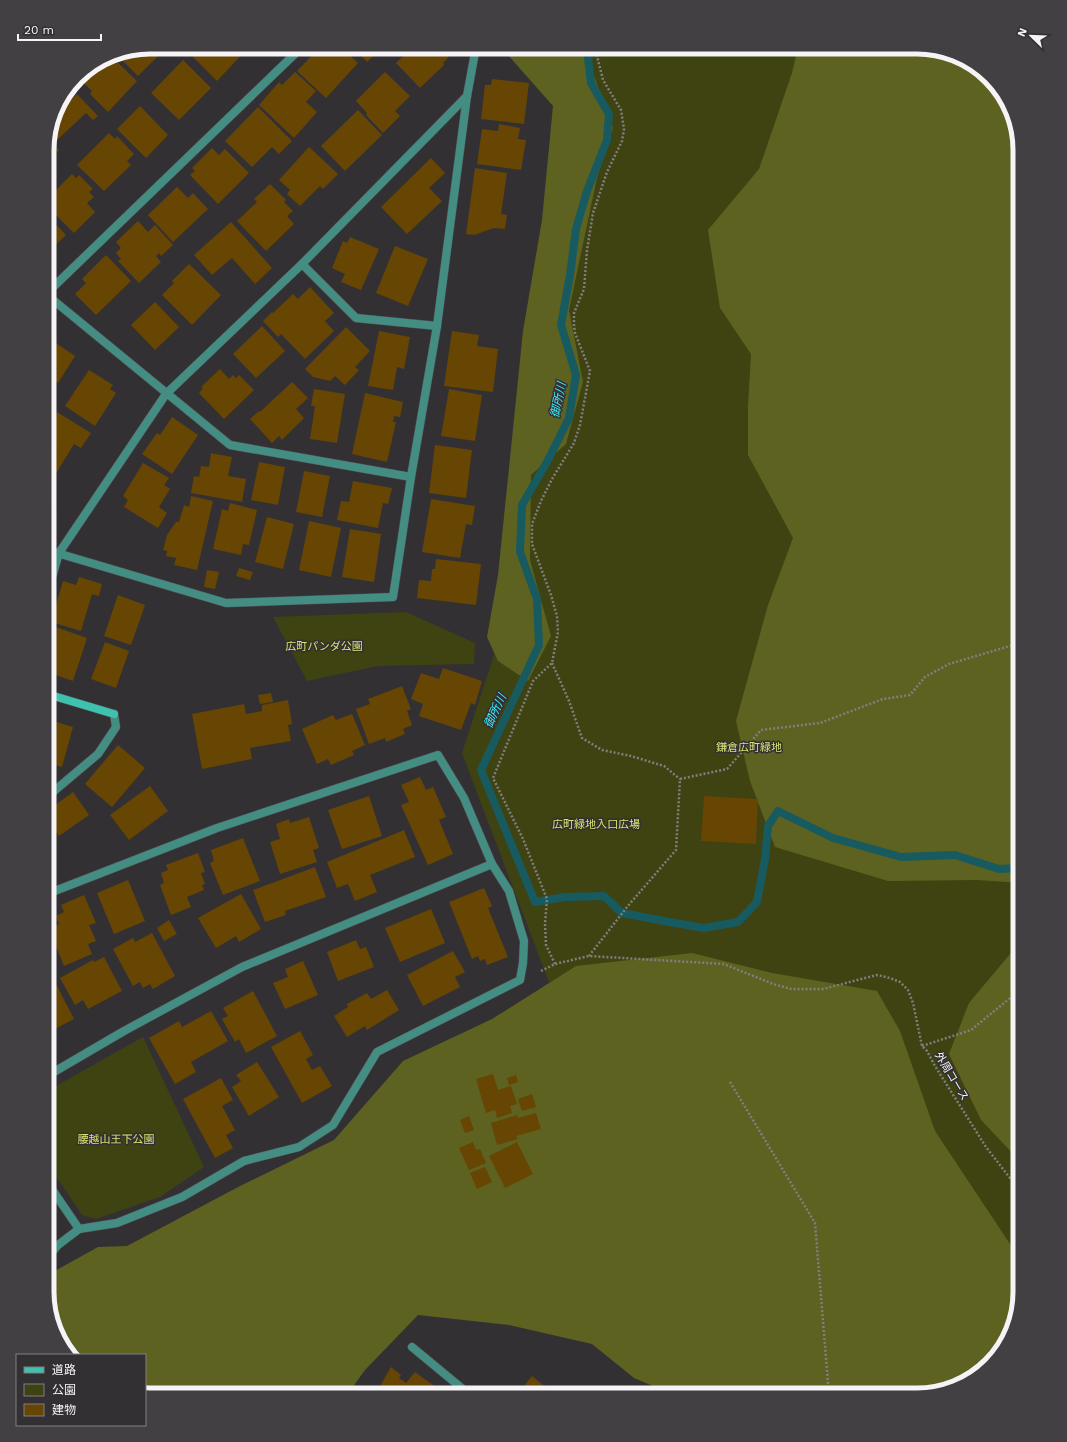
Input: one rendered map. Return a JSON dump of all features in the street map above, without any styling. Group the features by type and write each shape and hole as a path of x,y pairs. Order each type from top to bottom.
{"street":[{"path":"54,287 295,54"},
{"path":"54,552 226,603 393,597 411,478 438,326 475,54"},
{"path":"54,570 59,553 166,394 302,264 468,96"},
{"path":"302,264 356,318 438,326"},
{"path":"54,300 166,394 230,445 411,478"},
{"path":"54,696 114,714 116,727 98,754 54,791"},
{"path":"54,891 217,828 438,755 464,798 492,864 509,891 524,941 523,963 520,980 376,1052 333,1125 299,1147 244,1161 182,1197 117,1223 79,1229 54,1250"},
{"path":"54,1072 124,1031 242,967 492,864"},
{"path":"54,1192 79,1229"},
{"path":"412,1347 462,1388"}],"path":[{"path":"597,54 604,80 621,110 624,129 622,141 607,172 593,212 587,250 584,289 574,313 575,333 590,371 584,409 574,443 552,479 532,524 532,544 557,616 558,632 552,663 569,701 582,738 602,750 632,756 664,766 680,779"},
{"path":"680,779 727,769 761,730 820,723 883,699 910,695 925,677 949,664 1013,645"},
{"path":"552,663 533,681 493,778 524,839 547,899 545,924 546,945 555,964"},
{"path":"520,980 555,964 589,956 627,907 676,850 680,779"},
{"name":"外周コース","path":"589,956 724,964 773,984 791,989 823,989 877,975 900,982 908,990 913,1003 922,1046 927,1051 986,1147 1013,1182"},
{"path":"922,1046 971,1030 1013,996"},
{"path":"730,1082 815,1223 828,1388"}],"green space":[{"path":"507,54 586,54 613,128 597,178 569,310 583,382 566,444 531,475 530,560 551,636 528,681 498,661 487,637 498,575 523,331 542,220 553,106"},
{"name":"鎌倉広町緑地","path":"559,54 923,54 954,61 965,67 985,82 1000,102 1006,113 1010,125 1013,150 1013,1288 556,1001 462,753 512,600"},
{"path":"796,54 923,54 936,56 954,61 965,67 985,82 1000,102 1010,125 1013,150 1013,883 977,880 888,881 775,847 750,781 736,721 768,605 793,538 748,455 748,406 751,354 720,308 708,230 759,169 792,73"},
{"name":"広町パンダ公園","path":"406,612 475,643 474,664 378,666 307,681 273,617"},
{"path":"1013,950 1013,1154 981,1120 949,1054 969,1003"},
{"path":"692,953 772,973 877,991 900,1031 935,1131 1013,1248 1013,1292 1010,1317 1000,1340 985,1360 965,1375 954,1381 930,1387 658,1388 634,1378 592,1344 509,1325 418,1315 365,1370 352,1388 146,1388 146,1354 77,1354 74,1350 61,1329 57,1317 54,1292 54,1271 98,1247 127,1246 240,1186 334,1140 403,1061 492,1019 576,966"},
{"name":"腰越山王下公園","path":"143,1037 204,1167 160,1197 96,1219 82,1215 54,1173 54,1087"}],"building":[{"path":"144,54 160,54 138,76 120,58"},
{"path":"194,54 242,54 217,81 192,56"},
{"path":"313,54 348,54 358,63 326,98 297,71"},
{"path":"360,54 376,54 367,62"},
{"path":"406,54 451,54 443,63 444,65 420,88 396,63"},
{"path":"115,60 137,81 108,112 90,94 92,91 82,82 97,70"},
{"path":"183,60 211,88 179,120 151,93"},
{"path":"295,72 316,91 306,102 317,112 294,138 259,105 279,82 282,85"},
{"path":"385,72 410,96 395,111 400,116 383,133 366,115 367,113 356,101"},
{"path":"492,79 529,83 524,124 481,119 485,85 491,85"},
{"path":"77,94 98,116 93,120 86,113 57,140 55,137 61,113 69,98 71,100"},
{"path":"140,106 168,135 146,158 117,129"},
{"path":"258,107 292,141 279,154 272,147 252,167 225,141"},
{"path":"358,110 382,135 345,171 321,146"},
{"path":"499,124 520,128 518,139 526,140 521,170 477,164 482,129 498,131"},
{"path":"109,133 115,139 117,136 134,154 127,161 131,165 104,191 77,165"},
{"path":"54,145 59,150 54,155"},
{"path":"309,147 338,174 323,189 320,186 300,206 287,194 290,190 279,180"},
{"path":"212,148 219,155 225,149 249,173 218,204 190,175 195,171 192,168"},
{"path":"431,158 445,173 429,188 442,201 407,234 381,207"},
{"path":"475,168 507,173 501,214 507,215 505,229 494,228 474,235 466,234"},
{"path":"72,174 76,178 79,175 93,189 89,192 94,197 87,203 95,212 74,233 54,213 54,192"},
{"path":"270,184 286,200 284,202 293,211 287,216 294,224 266,251 237,221 257,202 254,199"},
{"path":"177,187 188,198 193,193 208,209 173,242 148,215"},
{"path":"138,221 148,232 155,225 173,245 161,256 159,253 156,256 161,262 139,283 118,261 121,259 116,253 121,248 116,242"},
{"path":"54,222 66,235 54,246"},
{"path":"231,222 272,268 255,284 232,258 212,275 194,255"},
{"path":"350,237 379,249 361,290 341,282 345,274 332,268 343,241 347,243"},
{"path":"395,246 428,259 408,306 376,293"},
{"path":"106,255 131,281 96,315 75,294 86,283 82,279"},
{"path":"189,264 221,295 192,325 162,295 174,283 172,281"},
{"path":"310,287 334,313 325,321 334,331 305,359 281,334 278,337 263,321 293,294 298,299"},
{"path":"155,302 179,327 155,350 131,325"},
{"path":"262,326 285,351 256,378 233,354"},
{"path":"346,327 370,351 355,367 359,370 345,385 335,376 330,381 313,377 305,369"},
{"path":"379,331 410,337 404,369 397,367 393,390 368,386"},
{"path":"452,331 479,335 477,346 498,349 493,392 444,386"},
{"path":"54,342 75,356 58,383 54,380"},
{"path":"220,369 229,379 233,375 236,378 239,375 254,390 224,419 199,393 203,388 201,387"},
{"path":"89,370 113,385 110,389 116,393 95,426 65,406"},
{"path":"292,382 308,398 296,409 304,418 282,440 279,436 272,443 250,419 259,411 260,412"},
{"path":"314,389 345,394 337,443 310,439 315,406 311,406"},
{"path":"449,389 482,395 475,441 441,436"},
{"path":"365,393 403,402 400,417 394,416 393,422 396,422 387,462 352,454"},
{"path":"57,412 91,433 81,448 74,444 55,475 54,474 54,417"},
{"path":"172,417 198,435 172,474 142,454 157,433 160,435"},
{"path":"435,445 472,450 466,498 429,493"},
{"path":"211,453 232,457 228,476 246,479 242,502 191,493 194,476 199,477 201,466 209,467"},
{"path":"259,462 285,467 278,505 251,500"},
{"path":"143,463 169,478 164,485 170,489 159,507 167,513 158,528 124,507 128,500 123,496"},
{"path":"304,471 330,476 322,517 296,512"},
{"path":"353,481 392,488 388,504 383,503 378,528 337,520 341,501 349,502"},
{"path":"191,496 213,501 197,570 174,565 176,558 166,556 167,551 163,550 167,535 176,522 179,522 184,505 189,507"},
{"path":"431,499 475,506 472,525 466,524 460,558 422,552"},
{"path":"230,503 257,510 249,545 243,544 241,555 213,549 222,509 228,511"},
{"path":"267,517 294,524 283,569 255,562"},
{"path":"309,521 341,528 331,577 299,570"},
{"path":"350,529 381,534 374,582 342,577"},
{"path":"436,559 481,564 476,605 417,598 419,580 431,581 432,569 435,569"},
{"path":"239,568 253,572 250,580 236,576"},
{"path":"207,570 219,572 215,589 204,587"},
{"path":"79,577 102,584 99,596 92,594 81,631 54,623 54,612 63,581 76,585"},
{"path":"118,595 145,605 131,645 104,636"},
{"path":"54,626 87,638 73,681 54,674"},
{"path":"105,642 129,651 116,688 91,679"},
{"path":"443,668 482,681 475,705 471,703 461,730 419,716 423,704 411,699 421,673 439,679"},
{"path":"402,686 411,709 407,711 412,725 403,729 405,734 386,742 385,738 369,744 356,709 370,704 368,699"},
{"path":"271,693 273,702 260,704 258,695"},
{"path":"288,700 292,724 288,725 291,741 250,748 252,759 202,769 192,714 244,704 246,714 262,711 262,705"},
{"path":"352,714 365,745 352,751 354,755 331,765 328,759 317,764 302,729 333,715 336,720"},
{"path":"54,721 73,727 62,767 54,765"},
{"path":"118,745 145,768 112,807 85,784"},
{"path":"420,777 426,790 433,787 446,817 439,820 453,854 428,865 401,805 409,802 401,785"},
{"path":"150,786 168,811 129,840 110,815"},
{"path":"73,792 89,815 59,836 54,830 54,806"},
{"path":"369,796 382,836 342,849 328,810"},
{"path":"704,796 758,799 756,844 701,841"},
{"path":"309,817 319,848 313,850 317,862 280,874 270,842 280,839 276,824 289,819 290,823"},
{"path":"404,830 415,857 370,875 377,892 355,901 348,884 337,888 327,862"},
{"path":"243,838 260,881 223,895 210,863 214,861 211,850"},
{"path":"198,853 205,872 201,873 205,884 202,885 204,890 187,897 191,907 171,915 160,885 164,883 161,873 168,870 166,865"},
{"path":"315,867 326,897 285,911 286,915 265,922 253,890"},
{"path":"128,880 145,921 114,934 97,893"},
{"path":"484,888 492,906 488,908 508,957 487,965 485,959 480,961 478,956 472,959 449,902"},
{"path":"241,894 261,929 239,942 236,936 216,948 198,918"},
{"path":"84,895 96,923 89,925 96,941 88,944 92,954 64,966 54,941 54,926 59,924 56,916 64,912 61,905"},
{"path":"431,909 445,943 400,962 385,928"},
{"path":"169,920 177,934 164,941 157,928"},
{"path":"152,933 175,976 153,989 150,984 143,988 140,982 133,986 113,949 133,938 135,942"},
{"path":"356,940 360,949 366,947 374,967 338,981 327,952"},
{"path":"453,951 465,972 455,977 460,987 423,1006 407,975"},
{"path":"104,957 122,991 88,1009 83,1000 75,1005 60,978 93,960 94,962"},
{"path":"303,961 318,995 285,1009 273,983 288,977 285,969"},
{"path":"54,980 74,1019 54,1029"},
{"path":"387,990 399,1010 367,1030 365,1026 347,1037 334,1016 348,1007 347,1004 367,993 371,999"},
{"path":"253,991 277,1036 246,1053 239,1039 235,1042 222,1019 228,1016 223,1008"},
{"path":"211,1011 228,1041 191,1062 196,1072 175,1084 149,1038 179,1021 182,1027"},
{"path":"300,1031 313,1055 306,1059 312,1070 320,1066 332,1086 302,1103 271,1047"},
{"path":"257,1062 279,1097 249,1116 232,1087 241,1081 236,1075"},
{"path":"493,1074 498,1090 511,1086 517,1104 510,1106 512,1113 497,1118 495,1110 486,1113 476,1079"},
{"path":"516,1075 518,1082 509,1085 507,1078"},
{"path":"221,1078 233,1100 222,1106 235,1130 226,1135 233,1148 215,1158 183,1099"},
{"path":"532,1094 536,1107 522,1111 518,1099"},
{"path":"536,1113 541,1129 516,1136 518,1139 497,1145 491,1123 517,1115 518,1118"},
{"path":"469,1116 474,1130 465,1133 460,1120"},
{"path":"473,1142 476,1150 480,1149 486,1163 469,1170 459,1148"},
{"path":"517,1142 533,1174 505,1188 489,1156"},
{"path":"485,1167 492,1182 477,1189 470,1173"},
{"path":"391,1367 401,1375 399,1378 406,1383 415,1372 437,1388 379,1388"},
{"path":"532,1376 547,1388 523,1388"}],"waterway":[{"name":"御所川","path":"590,54 588,58 591,83 609,114 607,140 587,191 576,229 561,325 576,375 569,418 547,462 522,505 520,552 537,599 539,645 481,770 535,902 565,897 604,896 622,913 704,928 738,922 757,902 765,859 768,826 778,811 833,838 901,857 955,855 999,869 1013,868"}],"park label":[{"name":"広町緑地入口広場","path":"596,824"}]}
